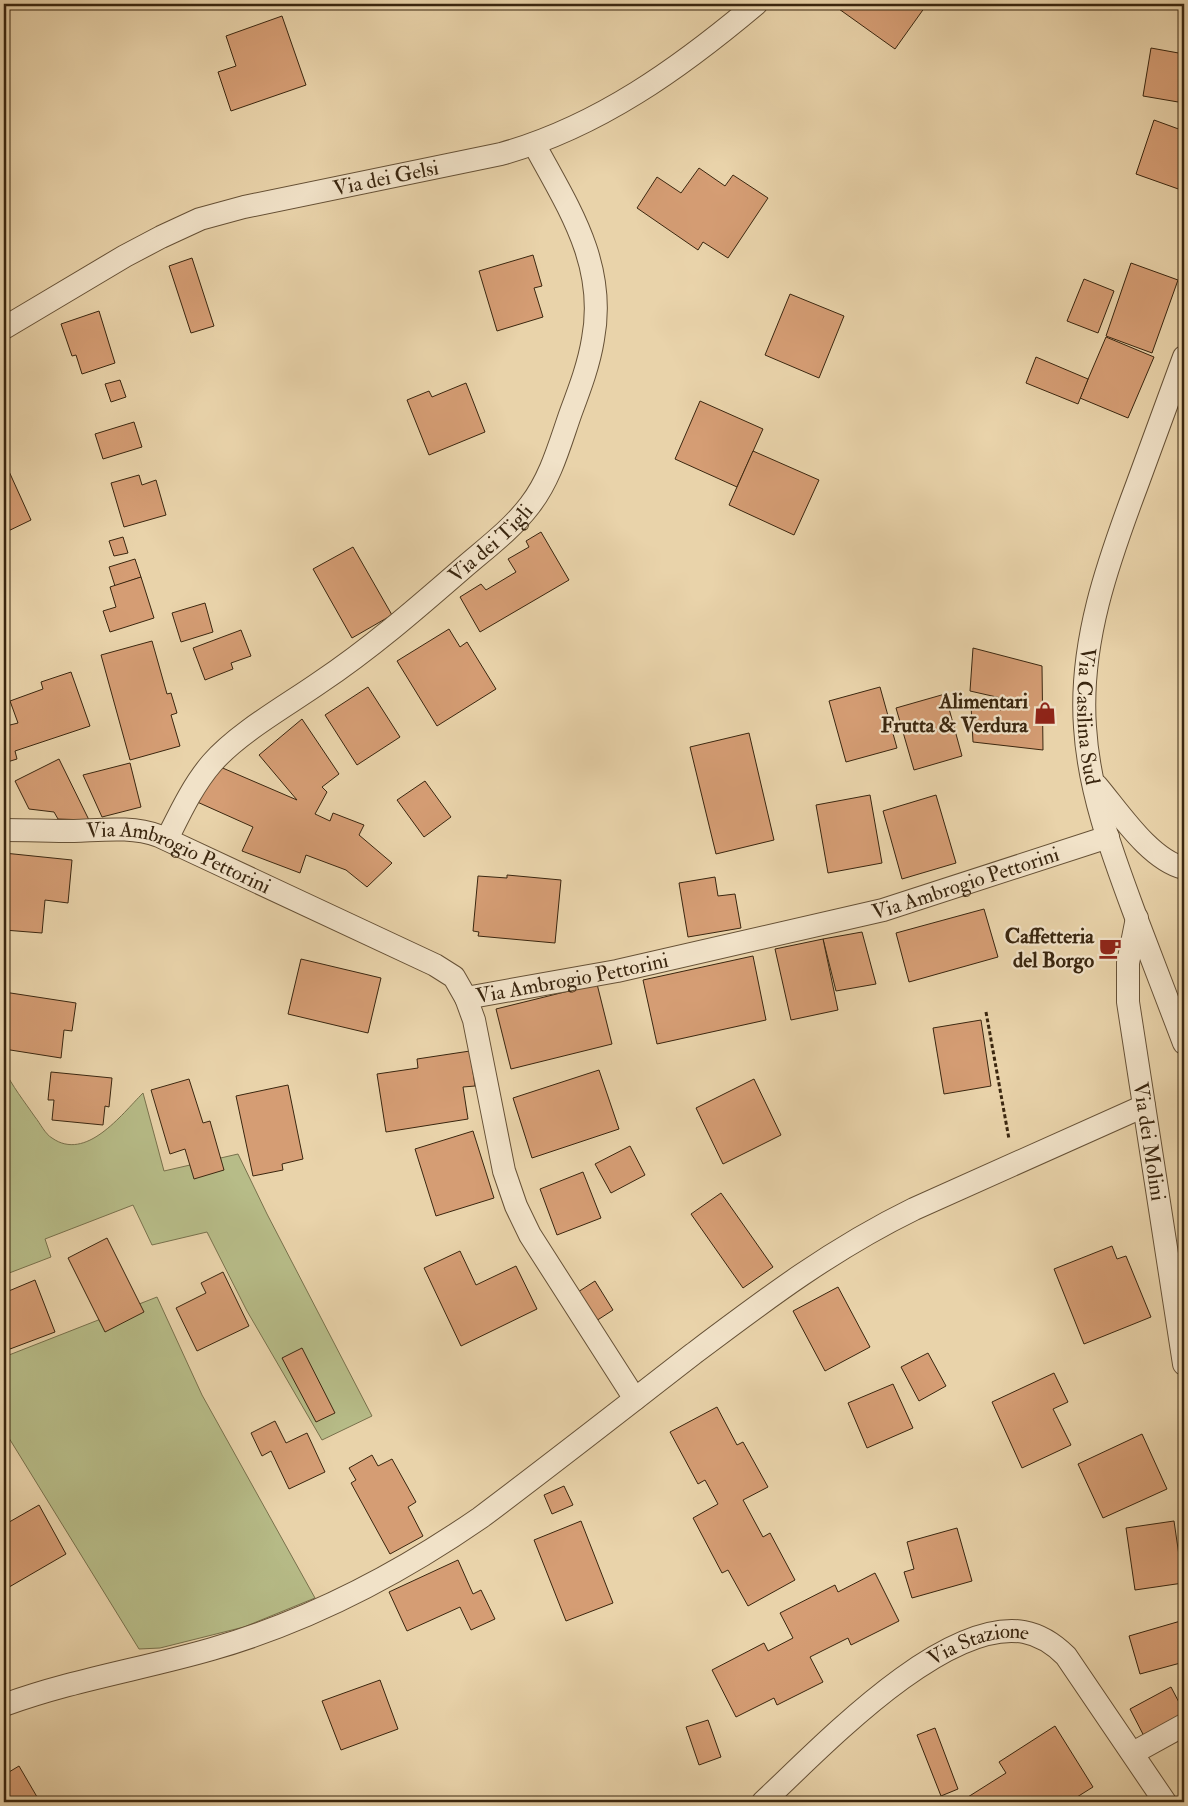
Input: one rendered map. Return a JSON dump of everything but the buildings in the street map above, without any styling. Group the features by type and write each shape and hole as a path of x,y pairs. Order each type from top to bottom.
{"street":[{"name":"Via dei Gelsi","path":"4,328 125,256 161,236 200,219 244,207 501,154 534,144 572,129 626,100 703,46 756,4"},
{"name":"Via dei Tigli","path":"167,839 195,785 221,754 242,737 335,673 396,626 500,536 530,505 544,484 588,364 595,326 595,290 590,258 577,224 534,144"},
{"name":"Via Casilina Sud","path":"1184,357 1115,543 1098,603 1088,655 1085,697 1085,727 1092,779 1108,837 1184,1043"},
{"path":"1092,779 1149,847 1162,858 1184,868"},
{"name":"Via Ambrogio Pettorini","path":"4,830 134,830 152,833 436,964 454,977 466,998 617,971 883,910 1108,837"},
{"name":"Via dei Molini","path":"1137,918 1130,950 1127,988 1129,1016 1184,1364"},
{"path":"466,998 474,1020 499,1151 509,1189 516,1206 530,1235 635,1399"},
{"path":"4,1705 78,1681 211,1649 266,1632 312,1613 398,1568 462,1530 772,1295 828,1256 897,1217 1144,1106"},
{"name":"Via Stazione","path":"764,1802 856,1715 898,1680 957,1645 980,1636 1016,1631 1030,1633 1045,1639 1058,1648 1073,1665 1132,1753 1158,1800"},
{"path":"1132,1753 1184,1725"}],"path":[{"path":"986,1012 1014,1165"}],"green space":[{"path":"4,1069 14,1087 49,1136 65,1144 77,1144 90,1140 102,1133 143,1093 164,1171 238,1154 267,1214 372,1416 322,1440 247,1311 207,1232 152,1245 133,1205 45,1239 51,1257 4,1275"},
{"path":"157,1297 202,1395 315,1598 244,1627 160,1648 139,1649 4,1430 4,1346 9,1355"}],"place":[{"name":"Alimentari Frutta & Verdura","path":"1045,713"},
{"name":"Caffetteria del Borgo","path":"1110,948"}]}
